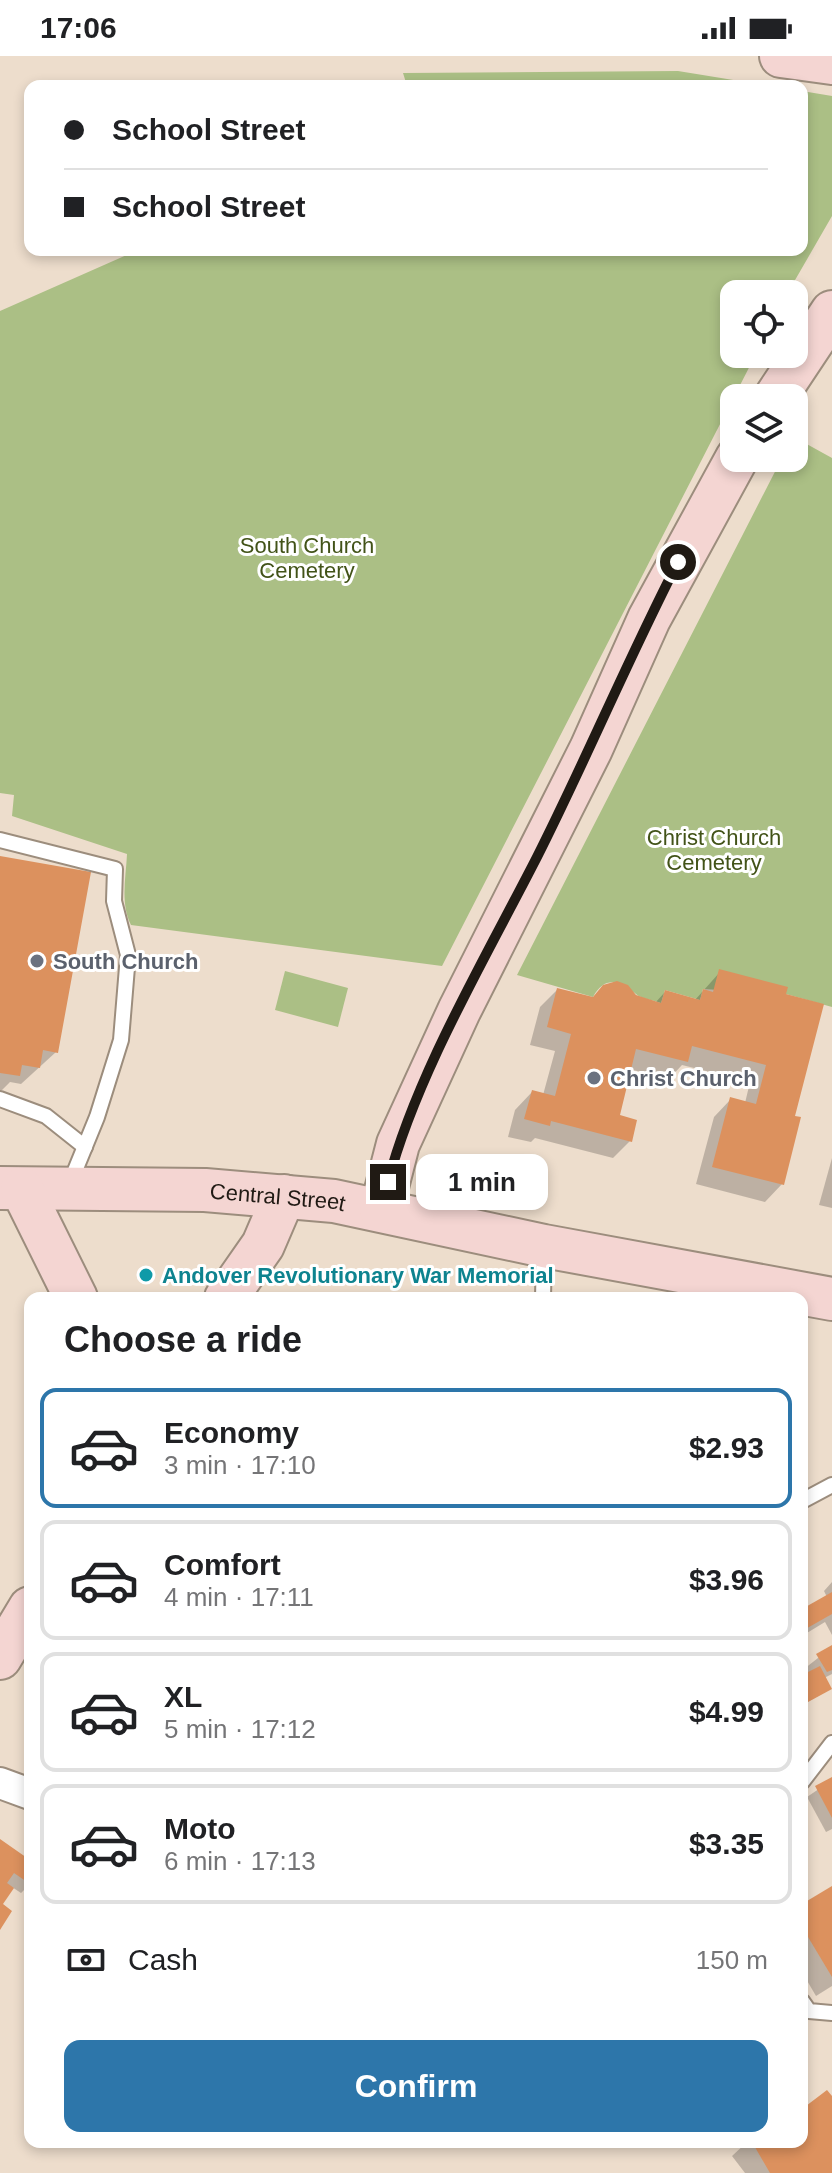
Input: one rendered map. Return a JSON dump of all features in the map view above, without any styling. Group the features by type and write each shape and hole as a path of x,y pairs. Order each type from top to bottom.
{"main road":[{"path":"781,56 832,63"},
{"path":"784,384 832,312"},
{"path":"381,1210 398,1144 459,1011 591,749 649,619 729,472"},
{"path":"11,1188 72,1292"},
{"name":"Central Street","path":"11,1188 205,1190 284,1196 381,1210 544,1246 794,1292"},
{"path":"230,1292 263,1245 284,1196"},
{"name":"Central Street","path":"808,1295 832,1299"},
{"path":"0,1658 24,1618"}],"street":[{"path":"0,1783 24,1792"}],"lane":[{"path":"0,840 115,869 114,901 128,955 121,1040 85,1147 68,1187"},
{"path":"0,1099 46,1116 85,1147"},
{"path":"543,1292 544,1246"},
{"path":"808,1498 832,1485"},
{"path":"808,1774 832,1743"},
{"path":"808,2010 832,2013"}],"green space":[{"path":"678,71 733,80 405,80 403,73"},
{"name":"South Church Cemetery","path":"808,92 832,96 832,216 795,280 720,280 720,368 749,368 741,384 720,384 720,424 442,966 131,925 125,899 127,854 12,816 14,795 0,793 0,311 124,256 808,256"},
{"name":"Christ Church Cemetery","path":"808,445 832,458 832,1007 786,994 703,989 700,1000 665,990 661,1003 641,997 613,982 603,985 593,997 517,975 775,472 808,472"},
{"path":"285,971 348,988 338,1027 275,1010"}],"building":[{"name":"South Church","path":"0,856 91,872 58,1053 43,1050 40,1068 22,1065 20,1076 0,1073"},
{"name":"Christ Church","path":"719,969 788,987 786,994 824,1004 795,1116 801,1117 784,1185 712,1167 730,1097 756,1104 766,1065 692,1046 688,1062 636,1049 620,1115 637,1120 632,1142 551,1121 550,1126 524,1119 532,1090 555,1096 571,1034 547,1027 557,988 593,997 603,985 617,981 628,985 636,995 661,1003 665,990 700,1000 703,989 713,992"},
{"path":"832,1592 832,1614 808,1628 808,1606"},
{"path":"832,1645 832,1670 827,1672 816,1654"},
{"path":"820,1666 832,1689 808,1702 808,1672"},
{"path":"832,1777 832,1818 815,1786"},
{"path":"0,1839 24,1856 24,1880 14,1873 7,1883 14,1888 3,1904 12,1911 0,1930"},
{"path":"832,1886 832,1977 808,1937 808,1900"},
{"path":"827,2090 832,2096 832,2173 770,2173 755,2148 808,2148 808,2104"}],"place":[{"name":"South Church","path":"37,961"},
{"name":"Christ Church","path":"594,1078"},
{"name":"Andover Revolutionary War Memorial","path":"146,1275"}],"route":[{"path":"388,1182 398,1144 459,1011 591,749 678,562"}]}
